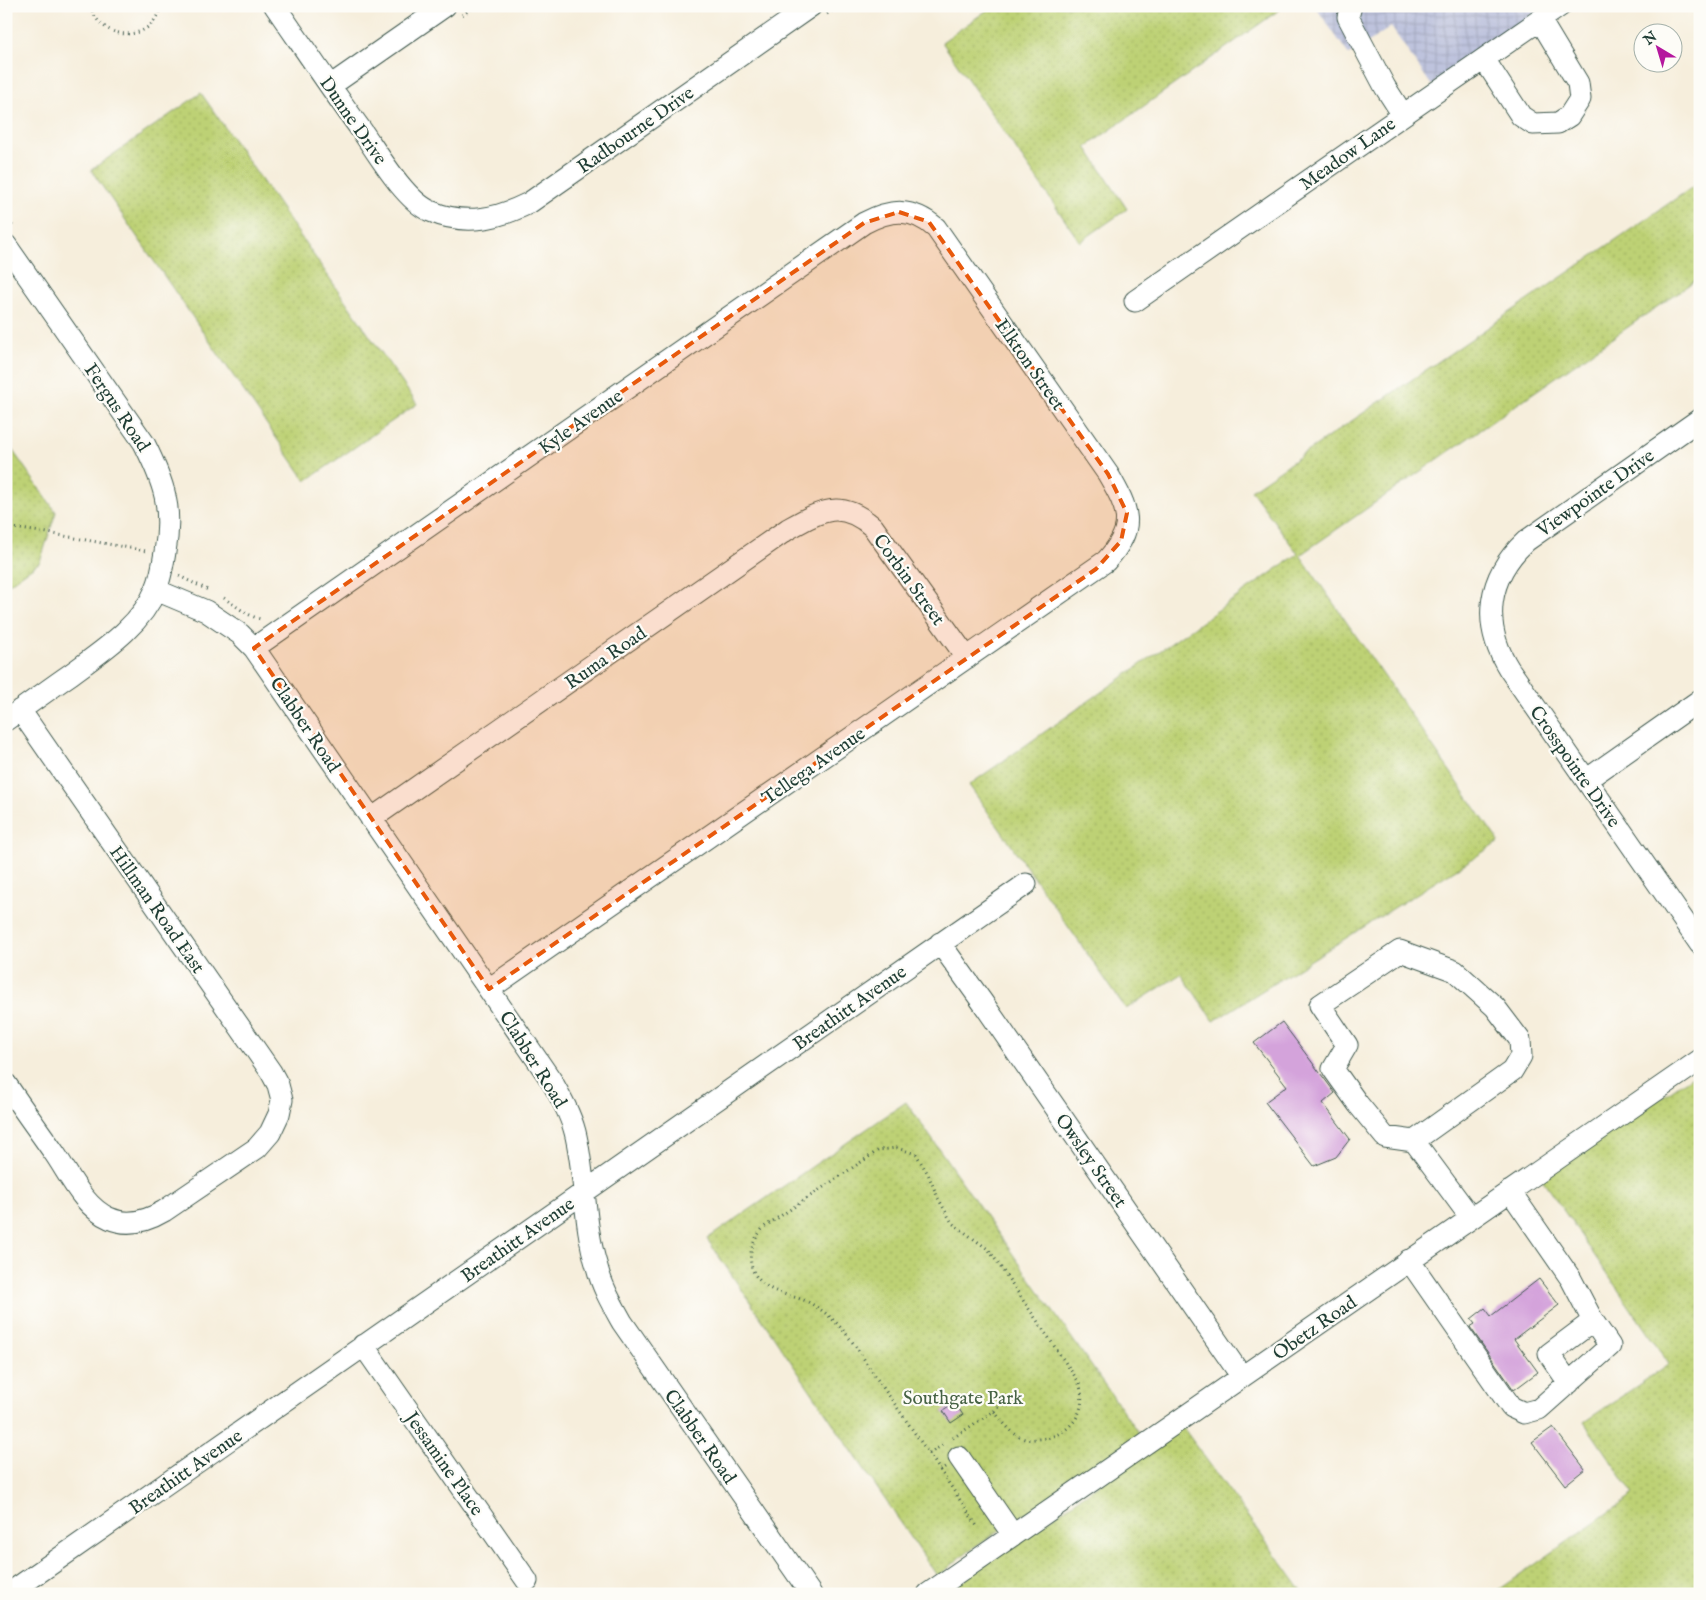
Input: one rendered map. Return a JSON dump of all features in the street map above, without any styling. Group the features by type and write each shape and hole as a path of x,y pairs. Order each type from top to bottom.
{"street":[{"name":"Dunne Drive","path":"275,6 389,169 413,199 428,210 447,217"},
{"path":"1351,6 1348,17 1385,87 1403,115"},
{"name":"Meadow Lane","path":"1135,301 1560,6"},
{"path":"330,86 451,12"},
{"name":"Radbourne Drive","path":"447,217 466,219 489,218 509,213 529,203 817,12"},
{"path":"1484,58 1521,116 1533,124 1558,123 1569,116 1580,99 1578,83 1540,20"},
{"name":"Kyle Avenue","path":"254,648 864,223 887,213 912,213"},
{"name":"Elkton Street","path":"912,213 929,222 942,236 1108,474 1123,499 1127,513 1126,529"},
{"name":"Fergus Road","path":"12,239 144,443 165,493 169,515 169,572 163,593 145,608 120,637 13,715"},
{"name":"Viewpointe Drive","path":"1499,575 1506,562 1526,541 1700,419"},
{"name":"Ruma Road","path":"371,819 788,529 815,514 830,510 845,510"},
{"name":"Corbin Street","path":"845,510 865,520 881,537 967,658"},
{"name":"Tellega Avenue","path":"489,989 1106,561 1121,541 1126,529"},
{"name":"Crosspointe Drive","path":"1499,575 1492,601 1491,616 1493,635 1502,658 1700,944"},
{"name":"Clabber Road","path":"163,593 206,611 240,634 254,648 551,1080 564,1104 575,1131 596,1267 609,1298 622,1322 811,1594"},
{"path":"1586,780 1700,700"},
{"name":"Hillman Road East","path":"6,1084 89,1203 109,1218 132,1223 155,1217 257,1148 270,1133 280,1114 282,1100 278,1085 271,1072 13,715"},
{"name":"Breathitt Avenue","path":"8,1594 1026,884"},
{"name":"Owsley Street","path":"940,943 984,1003 1242,1377"},
{"path":"1414,1141 1512,1070 1521,1056 1520,1040 1495,1007 1455,971 1400,951 1320,1005 1347,1045 1334,1069 1358,1104 1385,1137 1414,1141 1470,1218"},
{"name":"Obetz Road","path":"928,1594 1700,1060"},
{"path":"1409,1260 1511,1407 1524,1413 1539,1409 1610,1346 1582,1303 1571,1279 1510,1190"},
{"path":"1569,1383 1549,1354 1593,1321"},
{"name":"Jessamine Place","path":"363,1345 527,1581"},
{"path":"959,1457 1013,1536"}],"path":[{"path":"91,6 101,25 113,32 128,34 146,29 156,19 161,6"},
{"path":"451,12 474,6"},
{"path":"817,12 839,6"},
{"path":"6,217 12,239"},
{"path":"6,527 147,551"},
{"path":"149,543 144,565 169,572 202,586 241,608 254,618 262,619 269,614"},
{"path":"163,593 169,572"},
{"path":"994,1411 1013,1431 1026,1439 1042,1439 1056,1436 1067,1429 1076,1419 1081,1410 1082,1390 1078,1381 988,1250 952,1223 916,1154 897,1148 880,1150 764,1227 757,1234 750,1254 754,1274 768,1288 807,1302 831,1318 849,1338 929,1454 1008,1401"},
{"path":"940,1470 977,1526"}],"highlighted area":[{"path":"899,212 929,222 1108,474 1127,513 1121,541 1096,569 489,989 254,648 864,223"}],"shaded area":[{"path":"1315,6 1546,6 1432,86 1391,27 1349,55"}],"green space":[{"path":"993,6 1285,6 1086,147 1127,209 1080,242 942,42"},
{"path":"201,93 417,404 306,481 91,170"},
{"path":"1700,182 1700,277 1300,555 1499,842 1214,1021 1181,974 1126,1009 969,785 1298,554 1251,490"},
{"path":"6,441 56,512 40,562 6,586"},
{"path":"1700,1071 1700,1594 1493,1594 1634,1495 1584,1422 1669,1364 1542,1179"},
{"name":"Southgate Park","path":"906,1102 1142,1438 968,1551 938,1577 707,1239"},
{"path":"1182,1426 1304,1594 943,1594"}],"building":[{"path":"1282,1022 1335,1093 1323,1103 1350,1139 1336,1157 1314,1166 1265,1102 1287,1086 1254,1043"},
{"path":"1539,1279 1559,1305 1514,1339 1538,1372 1514,1390 1470,1327 1475,1324 1471,1319 1485,1308 1491,1316"},
{"path":"955,1403 963,1415 951,1423 943,1411"},
{"path":"1553,1427 1585,1469 1565,1485 1532,1442"}]}
